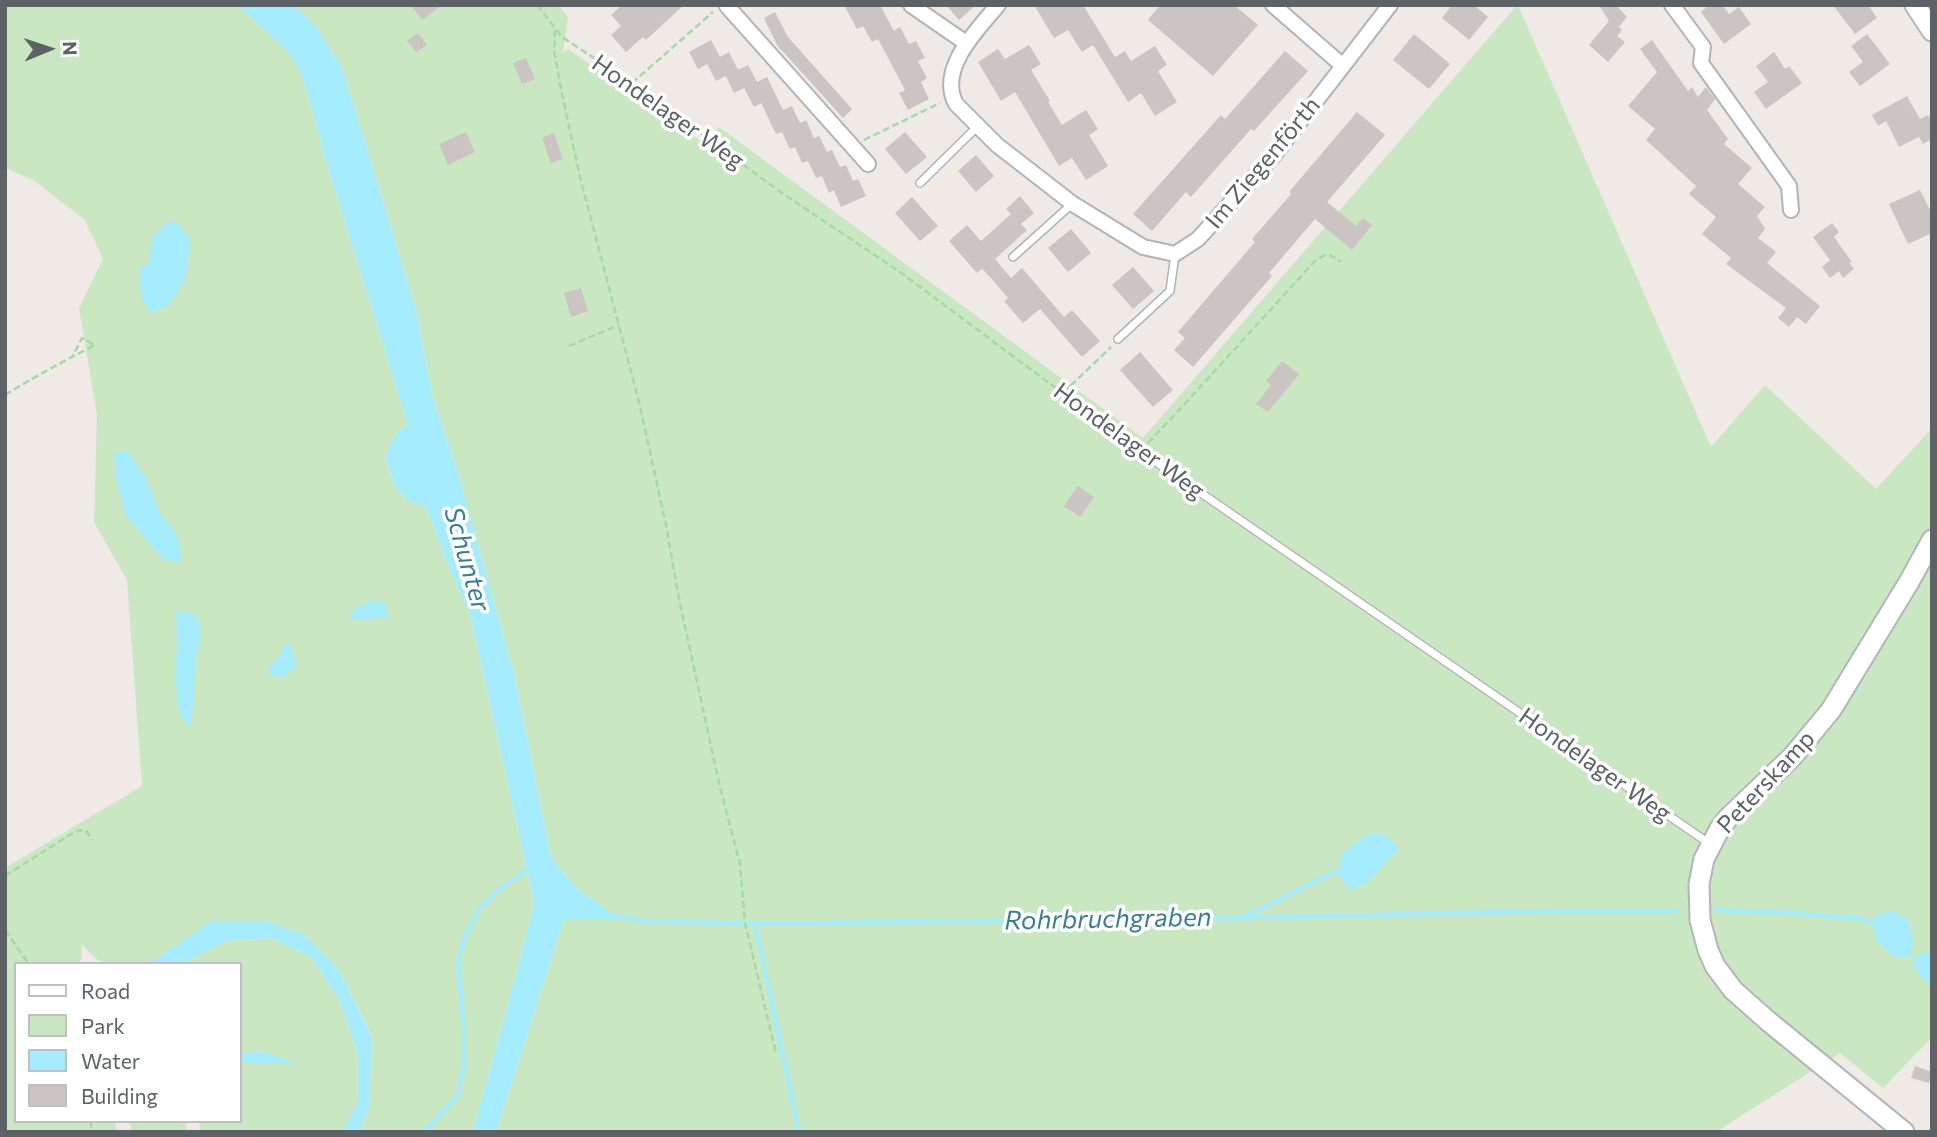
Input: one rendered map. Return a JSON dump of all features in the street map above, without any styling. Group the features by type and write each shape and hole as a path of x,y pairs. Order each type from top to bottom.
{"street":[{"path":"911,5 966,43"},
{"path":"998,5 966,43 958,57 953,73 952,97 956,104 997,145 1073,204 1143,247 1175,254"},
{"path":"1273,5 1343,66"},
{"name":"Im Ziegenförth","path":"1175,254 1198,239 1274,155 1390,5"},
{"path":"1672,5 1703,47 1701,63 1788,186 1791,210"},
{"path":"1915,5 1932,31"},
{"path":"728,6 868,164"},
{"name":"Peterskamp","path":"1904,1132 1733,990 1707,950 1700,920 1700,873 1710,844 1728,818 1792,757 1831,710 1932,540"}],"lane":[{"path":"919,183 978,126"},
{"path":"1013,257 1073,204"},
{"path":"1118,339 1170,291 1175,254"},
{"name":"Hondelager Weg","path":"1143,453 1710,844"}],"path":[{"name":"Hondelager Weg","path":"537,5 562,37 632,83 779,191 900,272 1143,453"},
{"path":"632,83 709,14 728,6"},
{"name":"Hondelager Weg","path":"555,30 554,51 562,94 666,525 679,599 720,787 740,864 745,923 776,1053"},
{"path":"852,146 952,97"},
{"path":"1135,447 1145,445 1155,437 1314,262 1330,255 1340,262"},
{"path":"569,346 619,325"},
{"path":"5,396 39,374 72,358 95,345 82,338 72,358"},
{"path":"1062,394 1118,339"},
{"path":"5,876 76,831 86,830 92,840"},
{"path":"5,930 28,962"}],"green space":[{"path":"5,5 237,5 290,54 302,75 328,168 408,424 395,435 385,456 394,483 401,494 426,507 470,614 534,901 473,1132 359,1132 369,1108 372,1037 340,972 305,935 210,923 152,962 103,962 81,944 80,962 14,962 14,1123 115,1123 117,1132 5,1132 5,868 142,786 127,580 94,522 97,415 79,308 103,259 85,220 33,180 5,168"},
{"path":"293,5 558,5 568,17 563,53 568,49 705,144 719,127 1143,438 1518,5 1711,447 1765,385 1876,489 1932,428 1932,1037 1883,1088 1840,1053 1719,1132 496,1132 564,919 620,919 576,888 551,858 515,678 461,483 433,399 416,310 342,69 315,25"},
{"path":"271,938 311,957 340,1001 358,1054 357,1104 342,1132 200,1132 199,1123 242,1123 242,1064 297,1064 264,1052 242,1053 242,962 185,962 227,941"},
{"path":"130,1123 186,1123 187,1132 132,1132"}],"water":[{"name":"Schunter","path":"237,5 293,5 315,25 342,69 416,310 433,399 461,483 515,678 551,858 576,888 621,920 564,919 496,1132 473,1132 534,901 470,614 426,507 410,502 396,489 385,456 395,435 408,424 328,168 302,75 290,54"},
{"path":"177,221 191,240 185,281 168,306 150,313 141,296 140,270 149,262 152,238 165,224"},
{"path":"127,450 144,476 160,513 179,539 181,561 163,560 126,516 115,476 114,454"},
{"path":"374,600 384,602 388,617 364,620 348,618 356,608"},
{"path":"176,610 196,614 201,634 196,659 191,728 179,714 175,674"},
{"path":"289,642 297,666 282,677 270,676 269,668"},
{"path":"1368,834 1385,835 1399,848 1367,883 1350,890 1340,877 1341,855"},
{"path":"1892,911 1907,919 1913,938 1911,957 1894,958 1877,941 1872,923 1877,915"},
{"path":"264,921 305,935 340,972 372,1038 369,1108 359,1132 342,1132 357,1104 358,1054 340,1001 311,957 271,938 227,941 185,962 152,962 210,922"},
{"path":"1932,952 1932,988 1914,968 1913,957"},
{"path":"264,1052 301,1064 242,1064 242,1053"}],"building":[{"path":"411,5 442,5 422,20"},
{"path":"622,5 684,5 646,40 643,37 626,52 611,35 621,26 611,15"},
{"path":"844,5 880,5 894,31 900,27 909,44 916,41 925,58 918,61 927,78 921,82 929,99 908,110 899,93 905,90 878,39 872,42 863,26 857,29"},
{"path":"946,5 976,5 959,20"},
{"path":"1034,5 1083,5 1115,57 1125,51 1131,61 1155,46 1167,65 1158,71 1177,102 1155,116 1141,93 1128,102 1093,45 1082,52 1068,30 1054,38"},
{"path":"1160,5 1234,5 1258,25 1213,76 1148,20"},
{"path":"1452,5 1474,5 1488,17 1469,40 1442,18"},
{"path":"1599,5 1616,5 1627,17 1619,27 1622,30 1617,36 1625,42 1608,62 1589,45 1609,21"},
{"path":"1709,5 1722,5 1729,14 1739,7 1751,24 1724,44 1701,12"},
{"path":"1833,5 1868,5 1877,18 1855,34"},
{"path":"775,12 788,37 852,109 843,118 777,45 764,18"},
{"path":"418,33 427,45 416,52 407,41"},
{"path":"1414,34 1450,64 1429,89 1393,60"},
{"path":"1867,34 1890,64 1860,86 1849,72 1863,62 1851,46"},
{"path":"711,40 720,57 729,52 738,70 748,65 757,82 767,77 783,110 792,106 800,123 806,120 814,138 819,136 827,152 832,150 840,167 846,165 853,181 858,179 866,196 841,207 834,190 829,193 822,176 816,178 808,161 802,163 795,147 790,149 782,132 776,134 761,103 754,107 744,88 734,93 726,76 716,81 707,64 698,69 689,52"},
{"path":"1652,40 1688,91 1692,87 1698,97 1706,87 1715,99 1707,110 1728,139 1724,144 1752,168 1738,184 1765,207 1757,216 1765,229 1758,238 1776,252 1767,263 1820,306 1806,324 1797,317 1789,327 1778,318 1786,308 1726,264 1731,258 1702,234 1716,217 1689,194 1696,186 1646,140 1655,129 1628,106 1657,72 1640,49"},
{"path":"1029,45 1041,64 1031,70 1062,125 1086,110 1098,129 1089,135 1108,166 1086,180 1072,158 1059,166 1015,92 1001,101 978,62 998,49 1005,59"},
{"path":"1285,51 1308,71 1254,131 1251,129 1191,197 1186,192 1152,231 1133,214 1221,115 1225,119"},
{"path":"1774,52 1785,69 1789,66 1802,83 1766,109 1754,92 1768,82 1756,66"},
{"path":"526,58 535,79 522,84 513,63"},
{"path":"1907,96 1920,119 1928,115 1932,121 1932,139 1923,144 1919,137 1899,147 1886,121 1878,126 1872,115"},
{"path":"1357,112 1385,135 1327,202 1356,226 1363,218 1372,225 1352,250 1315,219 1269,273 1272,276 1193,367 1174,350 1185,338 1178,332 1255,242 1252,239"},
{"path":"466,132 475,152 448,165 439,144"},
{"path":"905,132 927,157 906,174 885,149"},
{"path":"554,133 563,159 551,163 542,138"},
{"path":"976,155 994,176 976,192 958,171"},
{"path":"1920,190 1932,214 1932,233 1908,244 1889,204"},
{"path":"1020,196 1034,213 1021,224 1027,230 995,259 1011,278 1022,268 1064,317 1072,310 1100,341 1082,357 1040,309 1023,323 1004,301 1008,298 991,278 982,269 977,273 949,241 967,225 981,241 1011,214 1006,209"},
{"path":"912,197 938,226 920,241 895,213"},
{"path":"1832,223 1839,232 1834,237 1854,269 1843,278 1839,271 1830,278 1822,267 1830,260 1813,237"},
{"path":"1071,229 1091,253 1068,272 1048,248"},
{"path":"1133,267 1154,291 1133,309 1112,285"},
{"path":"581,288 588,311 571,317 564,293"},
{"path":"1140,352 1173,390 1153,407 1120,370"},
{"path":"1282,361 1299,374 1268,412 1256,404 1271,385 1266,381"},
{"path":"1078,486 1094,497 1080,517 1064,506"},
{"path":"1915,1066 1932,1072 1929,1083 1911,1078"}],"waterway":[{"path":"424,1132 458,1095 464,1064 458,960 467,932 479,910 498,890 530,868"},
{"path":"1246,915 1340,870"},
{"name":"Rohrbruchgraben","path":"1715,910 1864,919 1876,925"},
{"name":"Rohrbruchgraben","path":"610,915 645,921 755,924 1676,911"},
{"path":"755,924 799,1132"}]}
